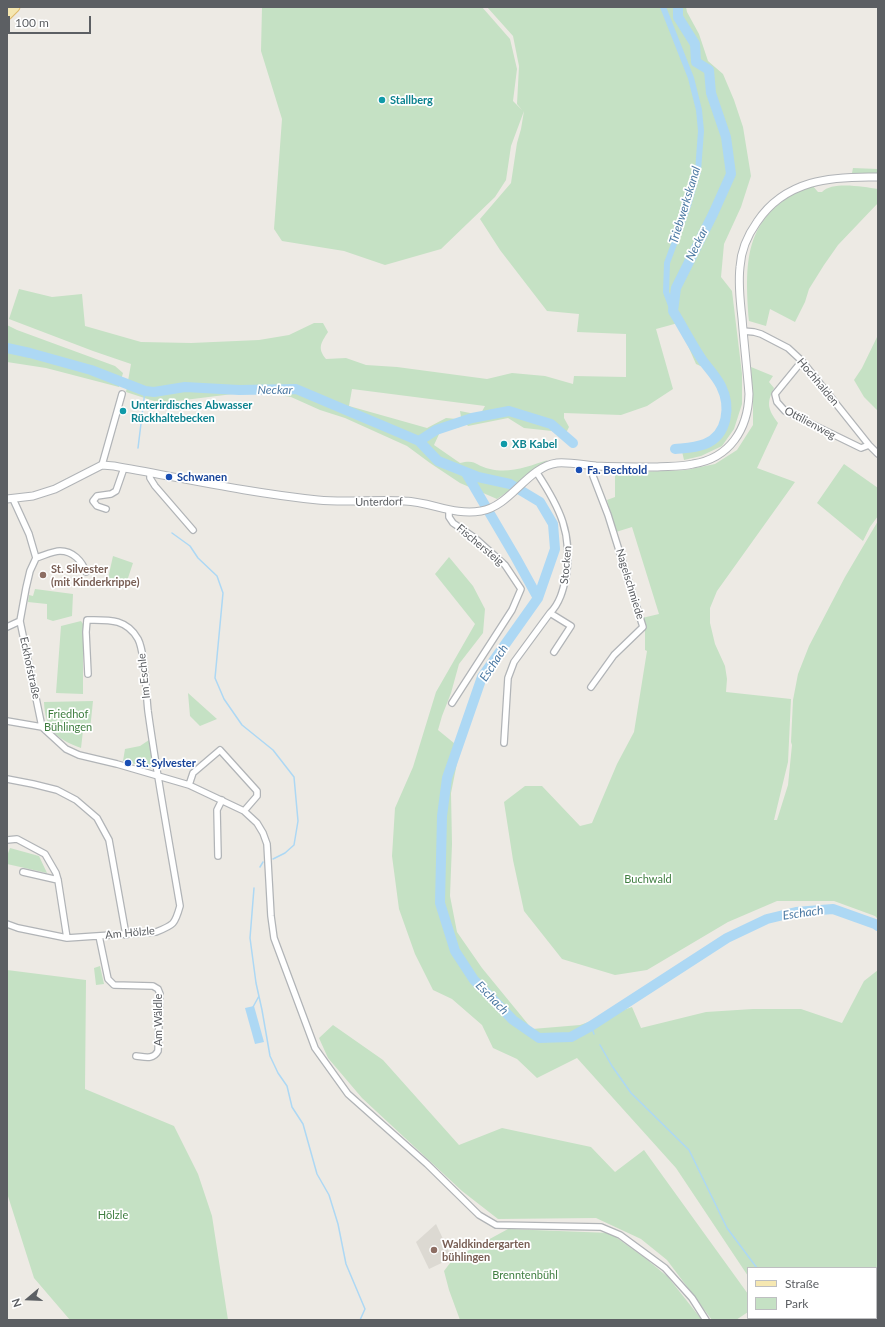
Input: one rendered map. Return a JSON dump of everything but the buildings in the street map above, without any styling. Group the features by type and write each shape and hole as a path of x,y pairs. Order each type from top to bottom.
{"main road":[{"path":"7,15 15,7"}],"street":[{"name":"Unterdorf","path":"102,465 237,489 318,500 350,502 407,501 448,510 465,512 489,509 512,494 537,473 555,463 570,462 592,466 619,467 685,466 700,463 715,457 734,441 744,422 748,405 747,370 739,286 741,256 749,234 767,208 778,199 799,187 834,178 878,177"},
{"name":"Hochhalden","path":"743,331 761,334 788,348 802,362 869,445 878,454"},
{"name":"Ottilienweg","path":"802,362 775,394 777,402 780,406 790,415 861,448 869,445"},
{"path":"86,572 83,564 71,554 60,551 36,558 29,534 10,499 33,496 55,489 102,465 122,394"},
{"name":"Nagelschmiede","path":"592,466 593,476 608,515 643,627 614,655 592,687"},
{"path":"106,509 97,506 93,501 97,496 111,494 116,491 124,468"},
{"path":"150,473 150,478 155,486 193,530"},
{"name":"Stocken","path":"504,743 508,678 514,662 556,607 563,590 568,564 568,542 564,525 556,506 537,473"},
{"name":"Fischersteig","path":"448,510 449,517 453,523 475,538 506,565 521,589 512,610 452,703"},
{"name":"Eckhofstraße","path":"36,558 30,570 20,621 42,727"},
{"path":"550,613 571,626 554,652"},
{"name":"Im Eschle","path":"88,674 86,632 87,620 116,621 131,630 138,639 141,649 146,700 157,776"},
{"path":"7,627 20,621"},
{"path":"7,721 42,727 66,749 79,756 117,764 189,785 244,811 257,823 267,844 271,916 274,938 315,1048 348,1094 427,1164 479,1215 496,1225 601,1227 620,1234 665,1268 692,1298 706,1320"},
{"path":"189,785 193,773 220,750 257,791 256,796 244,811"},
{"name":"Am Hölzle","path":"7,924 18,928 67,938 156,932 169,927 176,920 180,906 164,807 157,776"},
{"path":"7,780 57,790 76,800 97,818 108,840 126,935"},
{"path":"218,856 217,810 222,800"},
{"path":"7,840 17,839 45,854 56,873 58,880 67,938"},
{"path":"23,872 58,880"},
{"name":"Am Wäldle","path":"99,936 108,979 114,985 153,986 158,989 160,994 158,1051 156,1055 151,1058 136,1056"}],"shaded area":[{"name":"Waldkindergarten bühlingen","path":"436,1224 452,1258 429,1269 416,1242"}],"green space":[{"path":"262,7 482,7 510,39 517,69 513,101 522,110 517,104 519,66 513,36 487,7 686,7 687,12 699,34 708,61 723,74 734,100 743,127 751,176 741,207 724,244 721,277 732,291 742,374 742,404 734,429 722,446 701,456 684,460 681,447 696,445 712,439 722,426 725,407 722,393 709,370 696,364 678,323 656,329 673,389 647,406 621,415 564,413 564,418 569,427 565,435 552,431 524,428 508,418 468,426 461,417 460,411 480,415 485,406 352,389 349,406 427,428 446,418 457,419 460,427 440,432 434,445 460,463 473,462 485,468 505,471 527,467 548,460 526,475 497,499 460,483 407,446 345,418 320,410 291,397 268,393 233,394 160,403 126,392 131,364 9,319 19,289 52,297 82,294 85,326 141,342 191,343 259,340 289,335 314,323 323,323 328,332 321,346 323,355 326,359 346,358 366,365 397,367 487,379 512,373 545,376 573,384 574,376 626,377 626,334 577,332 579,314 547,311 500,250 480,219 511,183 517,143 524,111 511,146 506,180 495,197 441,249 385,265 344,251 282,241 274,229 282,119 261,51"},
{"path":"853,168 878,169 878,173 852,173"},
{"path":"812,185 818,192 841,186 857,186 878,189 878,203 838,245 824,265 809,289 805,302 795,322 770,309 766,326 749,321 747,276 749,257 761,224 773,209 790,197"},
{"path":"7,325 115,366 123,373 119,387 46,368 7,362"},
{"path":"878,335 878,411 864,397 854,380 862,368"},
{"name":"Buchwald","path":"751,367 773,376 769,382 774,388 769,406 778,423 757,468 795,482 717,591 710,608 710,623 715,644 725,666 727,679 726,692 791,699 788,762 774,820 777,820 788,785 792,745 793,700 798,674 809,646 845,577 878,521 878,919 875,916 834,901 777,901 728,922 647,970 615,975 562,959 524,911 513,860 504,802 525,786 542,786 580,826 592,823 617,764 634,732 647,651 645,650 645,627 642,618 659,614 632,527 616,532 607,500 615,497 615,473 686,470 715,464 737,450 753,425"},
{"path":"844,464 878,488 878,516 870,527 863,541 817,503"},
{"path":"113,556 133,563 126,584 107,583"},
{"path":"449,557 473,586 485,609 483,633 459,664 438,730 460,748 451,793 452,844 450,896 457,932 482,968 532,1029 580,1025 632,1007 641,1028 706,1012 753,1009 801,1009 842,1023 864,981 878,970 878,1320 778,1320 877,1319 877,1267 747,1267 747,1274 676,1168 577,1058 537,1078 517,1059 493,1048 482,1025 452,999 433,990 415,954 399,909 392,856 395,808 413,767 436,692 475,624 435,574"},
{"path":"35,589 73,594 72,616 53,621 47,619 47,604 28,602 29,595 33,596"},
{"path":"81,621 83,624 83,694 56,693 61,626"},
{"path":"188,693 217,719 200,726 190,716"},
{"name":"Friedhof Bühlingen","path":"93,701 90,730 83,731 81,748 65,741 54,732 47,719 44,702"},
{"path":"149,740 153,764 151,768 123,761 125,749 140,746"},
{"path":"10,848 39,856 47,873 7,864 7,856"},
{"path":"100,966 104,984 96,985 94,968"},
{"name":"Hölzle","path":"7,970 86,980 85,1089 174,1126 198,1174 212,1216 228,1320 70,1320 34,1278 7,1193"},
{"path":"333,1025 383,1060 459,1145 502,1128 591,1147 615,1172 644,1150 747,1293 747,1313 736,1320 712,1320 667,1260 641,1239 596,1218 498,1219 462,1191 362,1098 328,1058 319,1038"},
{"name":"Brenntenbühl","path":"508,1229 610,1233 645,1258 668,1277 702,1320 460,1320 444,1271 453,1259"}],"water":[{"path":"254,1006 264,1042 255,1044 245,1008"}],"waterway":[{"name":"Triebwerkskanal","path":"663,7 691,78 699,110 701,131 698,171 688,206 667,263 666,292 673,311"},
{"name":"Neckar","path":"675,449 690,448 713,440 719,434 725,419 726,402 721,386 699,355 673,311 676,288 731,174 726,137 711,93 709,70 696,62 695,44 678,17 678,7"},
{"name":"Neckar","path":"7,348 91,370 145,391 154,392 185,387 239,390 296,389 419,441 436,430 472,418 509,411 551,424 573,443"},
{"path":"138,448 145,391"},
{"name":"Eschach","path":"419,441 438,461 478,477 510,484 540,502 553,524 555,549 538,598 482,677 447,778 442,816 440,903 455,951 474,980 513,1020 539,1038 571,1037 591,1026 727,938 767,919 796,912 833,909 878,926"},
{"name":"Eschach","path":"466,473 538,598"},
{"path":"172,533 190,546 198,558 217,576 223,593 215,678 224,699 242,725 273,750 294,777 298,821 294,845 285,853 273,859"},
{"path":"260,867 263,862"},
{"path":"254,888 250,938 256,983 270,1056 278,1073 287,1086 292,1107 303,1124 317,1174 329,1195 338,1224 346,1264 365,1309 360,1320"},
{"path":"253,1007 259,996"},
{"path":"591,1026 594,1034"},
{"path":"600,1045 612,1066 631,1093 689,1150 727,1228 756,1267"}],"place":[{"name":"Stallberg","path":"382,100"},
{"name":"Unterirdisches Abwasser Rückhaltebecken","path":"123,411"},
{"name":"XB Kabel","path":"504,444"},
{"name":"Fa. Bechtold","path":"579,470"},
{"name":"Schwanen","path":"169,477"},
{"name":"St. Silvester (mit Kinderkrippe)","path":"43,575"},
{"name":"St. Sylvester","path":"128,763"},
{"name":"Waldkindergarten bühlingen","path":"434,1250"}]}
